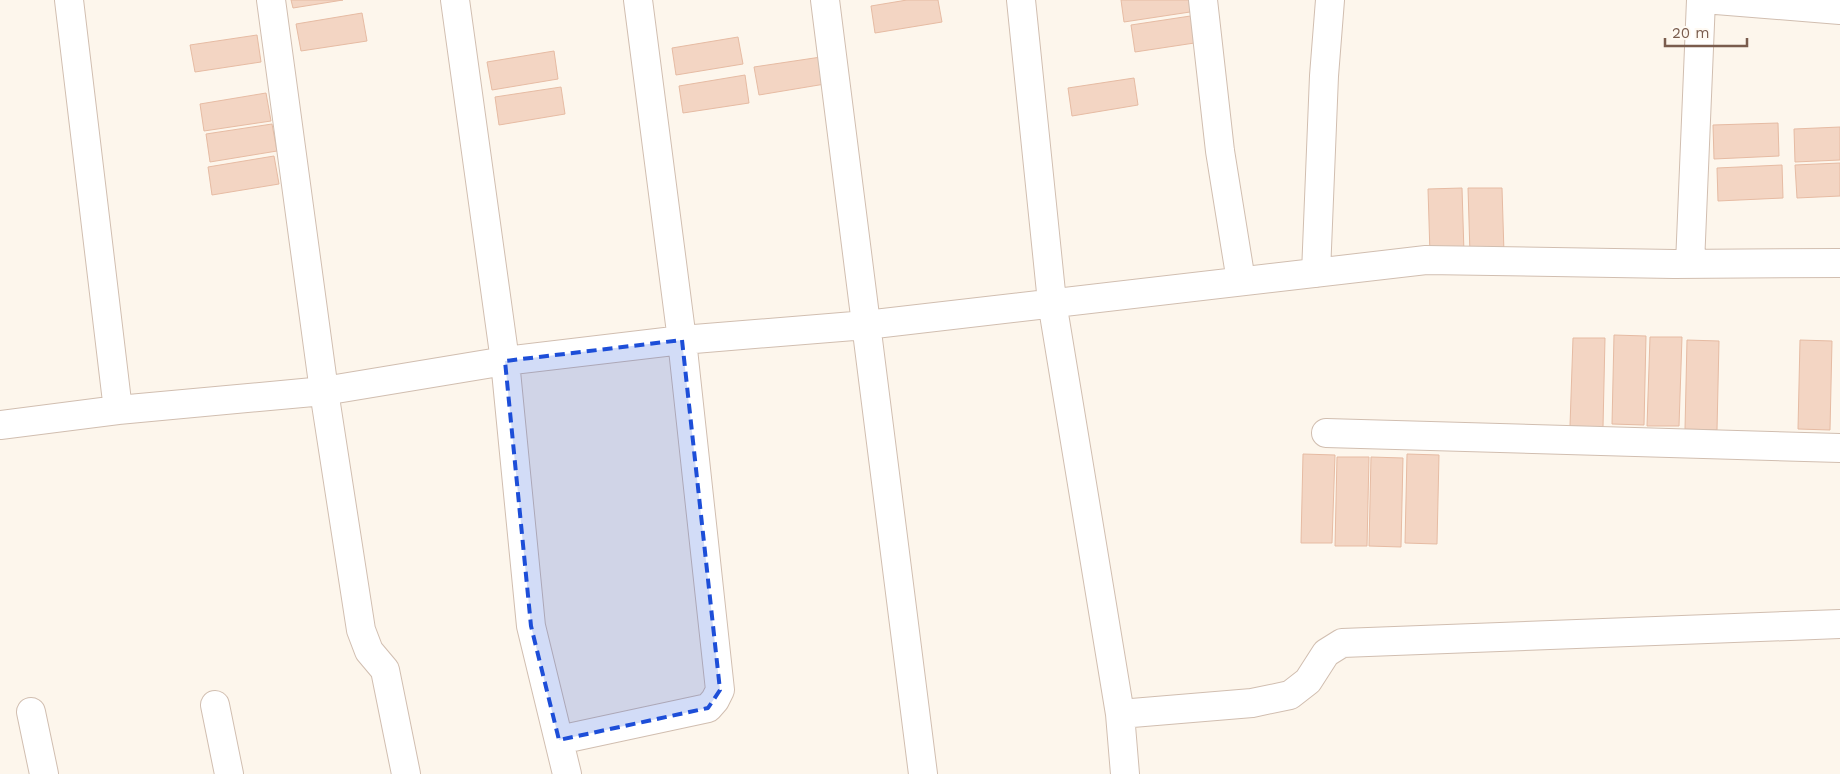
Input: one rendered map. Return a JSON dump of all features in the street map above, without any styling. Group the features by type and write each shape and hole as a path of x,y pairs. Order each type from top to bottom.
{"street":[{"path":"69,0 118,410"},
{"path":"271,0 324,391 361,630 369,652 385,670 406,774"},
{"path":"455,0 505,361 531,626 567,774"},
{"path":"559,740 708,708 716,700 720,690 704,528 682,340 638,0"},
{"path":"825,0 923,774"},
{"path":"1021,0 1052,302 1120,714 1125,774"},
{"path":"1203,0 1220,151 1241,281"},
{"path":"1316,273 1324,76 1330,0"},
{"path":"1690,264 1701,0"},
{"path":"1716,0 1840,10"},
{"path":"0,425 118,410 324,391 505,361 682,340 866,325 1426,260 1690,264 1840,263"},
{"path":"1326,433 1840,448"},
{"path":"1120,714 1252,703 1290,696 1308,681 1326,653 1342,643 1840,624"},
{"path":"215,706 229,774"},
{"path":"31,712 44,774"}],"highlighted area":[{"path":"682,340 720,690 708,708 559,740 531,626 505,361"}],"building":[{"path":"291,0 343,0 293,8"},
{"path":"907,0 938,0 942,22 875,33 871,6"},
{"path":"1121,0 1189,0 1190,12 1124,22"},
{"path":"362,13 367,41 301,51 296,24"},
{"path":"1197,15 1201,42 1135,52 1131,25"},
{"path":"257,35 261,62 195,72 190,45"},
{"path":"738,37 743,64 676,75 672,48"},
{"path":"554,51 558,79 492,90 487,62"},
{"path":"821,57 825,84 759,95 754,67"},
{"path":"745,75 749,103 683,113 679,86"},
{"path":"1134,78 1138,105 1072,116 1068,88"},
{"path":"561,87 565,114 499,125 495,97"},
{"path":"266,93 271,121 204,131 200,104"},
{"path":"1778,123 1779,156 1714,159 1713,125"},
{"path":"272,124 277,151 210,162 206,134"},
{"path":"1840,127 1840,160 1795,162 1794,129"},
{"path":"274,156 279,184 212,195 208,167"},
{"path":"1840,163 1840,196 1797,198 1795,165"},
{"path":"1782,165 1783,198 1718,201 1717,168"},
{"path":"1462,188 1464,253 1430,254 1428,189"},
{"path":"1468,188 1502,188 1504,253 1470,254"},
{"path":"1614,335 1646,336 1644,425 1612,424"},
{"path":"1650,337 1682,337 1679,426 1647,426"},
{"path":"1573,338 1605,338 1603,427 1570,426"},
{"path":"1687,340 1719,341 1717,430 1685,429"},
{"path":"1800,340 1832,341 1830,430 1798,429"},
{"path":"1303,454 1335,455 1332,543 1301,543"},
{"path":"1407,454 1439,455 1437,544 1405,543"},
{"path":"1337,457 1369,457 1367,546 1335,546"},
{"path":"1371,457 1403,458 1401,547 1369,546"}]}
